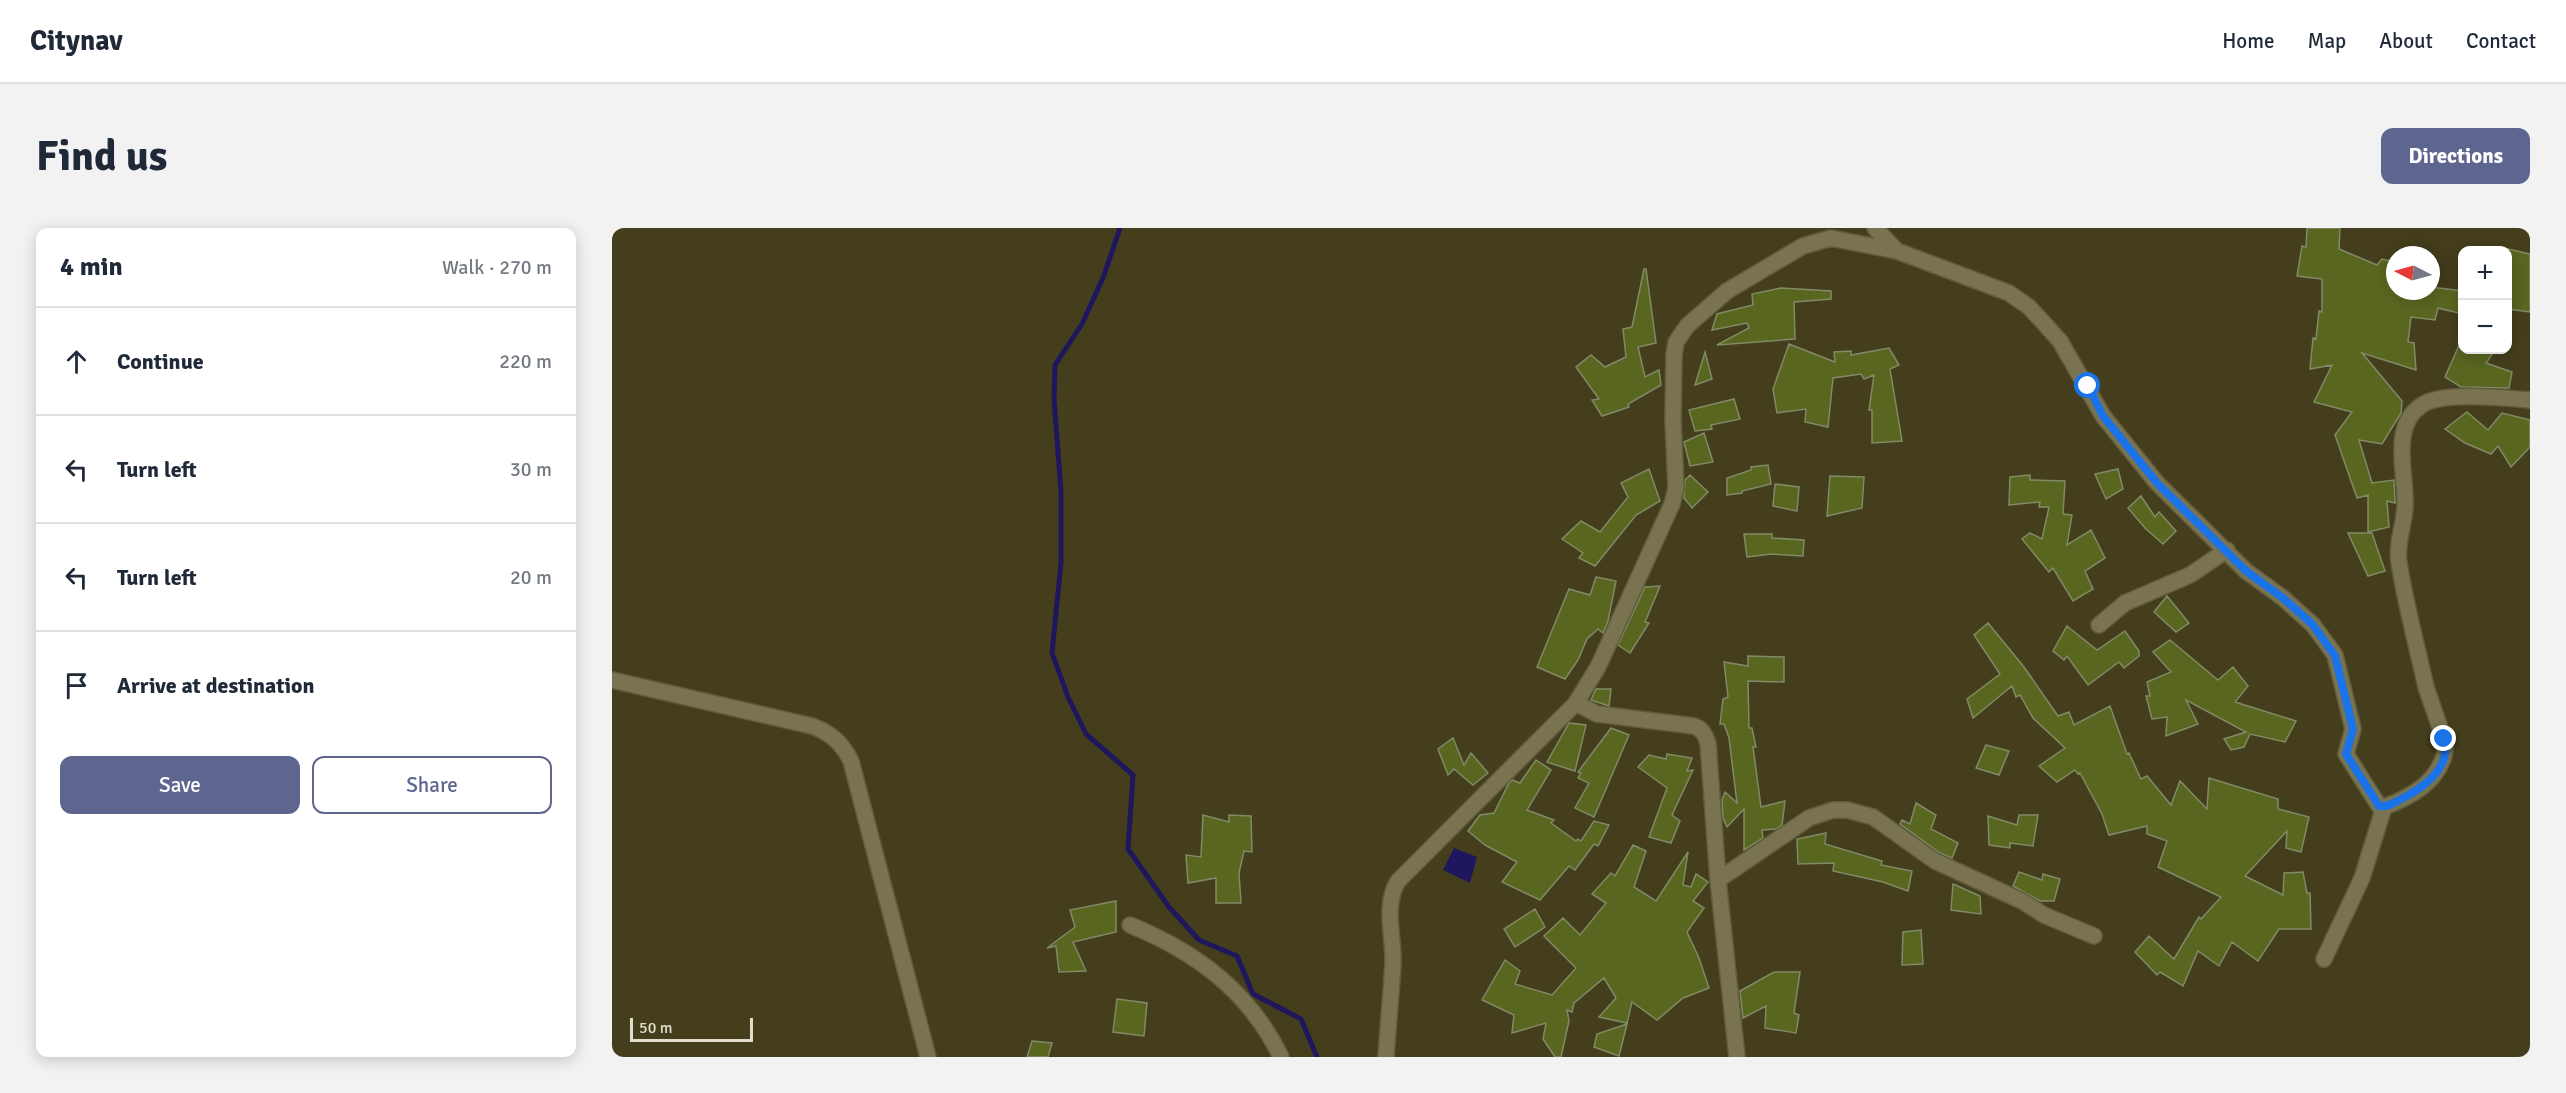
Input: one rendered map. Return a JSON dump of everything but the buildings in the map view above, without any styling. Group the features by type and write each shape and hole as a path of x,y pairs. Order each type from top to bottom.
{"street":[{"path":"1875,228 1897,251"},
{"path":"1386,1057 1393,961 1389,904 1391,892 1398,881 1576,703 1598,667 1672,504 1676,489 1672,419 1676,342 1687,326 1727,291 1803,246 1830,238 1897,251 2008,293 2029,307 2060,341 2103,416 2157,483 2246,571 2283,598 2313,625 2335,656 2353,729 2346,754 2379,806 2384,807"},
{"path":"2324,959 2362,878 2384,807 2430,782 2445,753 2446,746 2432,710 2398,559 2405,507 2402,452 2408,418 2419,406 2440,398 2491,397 2530,400"},
{"path":"2099,625 2125,603 2190,575 2226,550"},
{"path":"612,680 813,726 827,732 837,740 851,761 928,1057"},
{"path":"1576,703 1597,714 1700,728 1708,743 1718,880 1737,1057"},
{"path":"1718,880 1809,818 1833,810 1847,810 1873,818 1935,861 2022,901 2044,915 2094,936"},
{"path":"1130,925 1166,940 1197,959 1231,987 1258,1018 1281,1057"}],"shaded area":[{"path":"1454,848 1477,857 1470,883 1443,870"}],"waterway":[{"path":"1120,228 1103,278 1082,324 1055,365 1054,399 1061,491 1061,563 1052,653 1068,697 1086,734 1133,775 1128,849 1169,907 1199,940 1237,956 1253,994 1301,1019 1317,1057"}],"route":[{"path":"2088,386 2103,416 2157,483 2246,571 2283,598 2313,625 2335,656 2353,729 2346,754 2379,806 2390,805 2434,778 2445,753 2444,739"}]}
